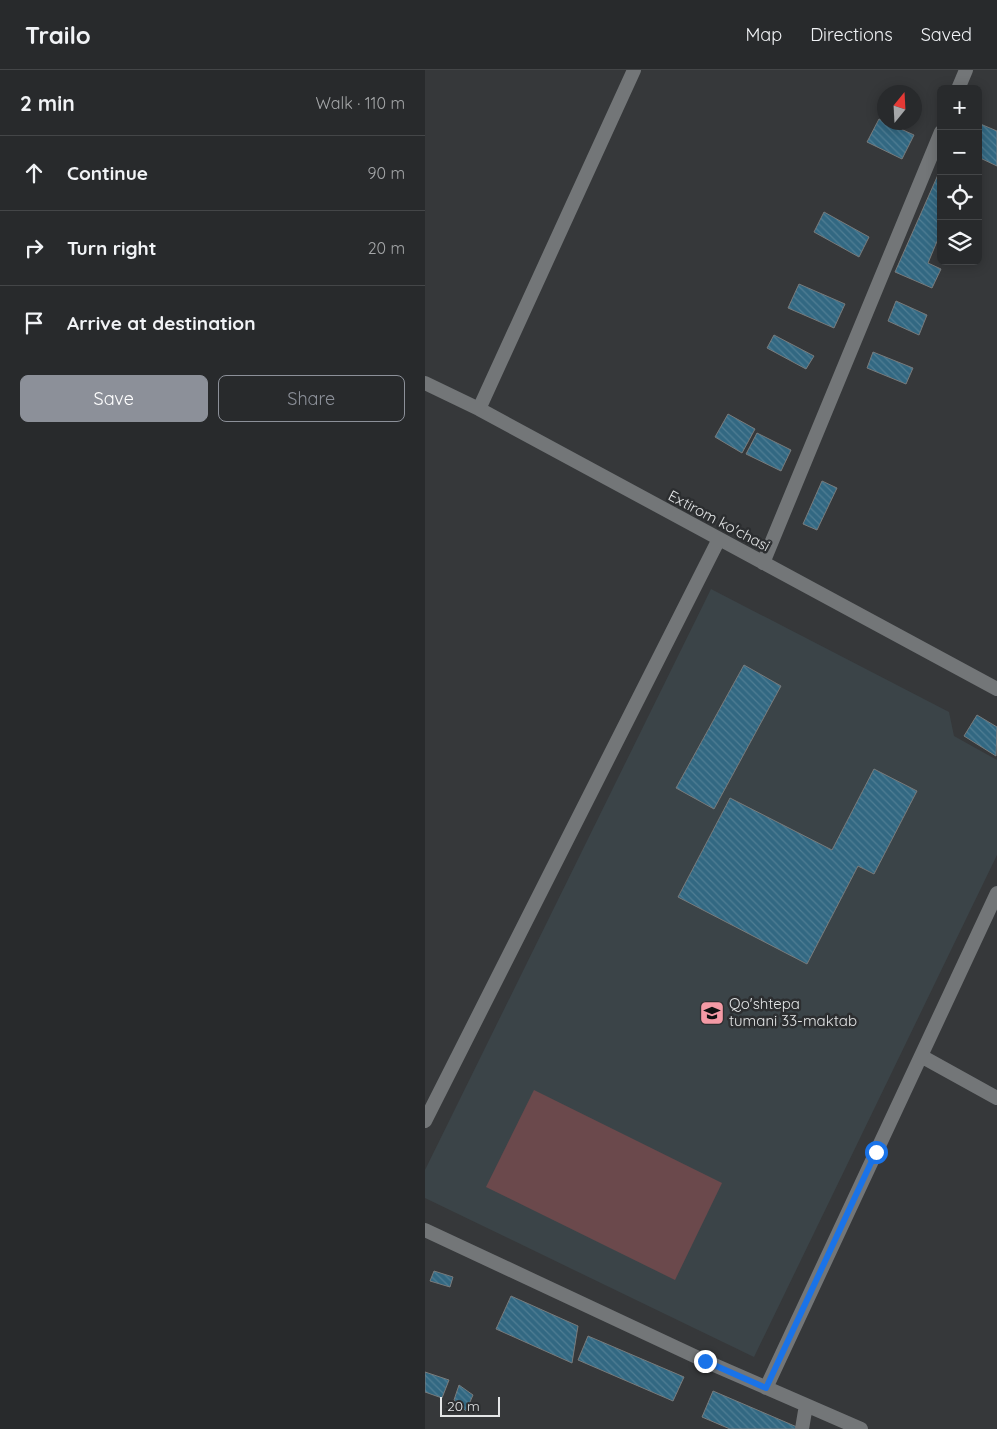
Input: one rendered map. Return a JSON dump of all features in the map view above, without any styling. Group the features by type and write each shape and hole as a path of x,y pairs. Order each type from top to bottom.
{"street":[{"path":"479,409 634,70"},
{"path":"960,85 966,70"},
{"path":"763,562 937,142"},
{"name":"Extirom ko'chasi","path":"425,383 479,409 997,689"},
{"path":"425,1121 719,539"},
{"path":"766,1388 997,893"},
{"path":"921,1056 997,1098"},
{"path":"425,1230 705,1361 861,1429"},
{"path":"803,1429 806,1405"}],"shaded area":[{"name":"Qo'shtepa tumani 33-maktab","path":"711,589 949,712 954,736 997,760 997,855 754,1357 425,1198 425,1170"},
{"path":"534,1090 722,1183 675,1280 486,1187"}],"building":[{"path":"877,123 877,130 903,130 914,135 902,159 867,142"},
{"path":"982,125 997,131 997,166 982,159"},
{"path":"937,177 937,241 928,263 941,269 932,288 895,272"},
{"path":"824,212 869,237 859,257 814,232"},
{"path":"799,284 845,304 834,328 788,308"},
{"path":"896,301 927,315 919,335 888,321"},
{"path":"774,335 814,356 806,369 767,348"},
{"path":"873,352 913,368 906,384 867,368"},
{"path":"728,414 755,429 742,453 715,437"},
{"path":"757,433 791,450 781,471 746,454"},
{"path":"822,481 837,488 817,530 803,524"},
{"path":"744,665 781,686 714,809 676,788"},
{"path":"977,715 997,727 996,756 964,736"},
{"path":"874,769 917,791 874,874 858,866 807,964 678,897 730,798 832,850"},
{"path":"434,1271 453,1277 450,1287 430,1281"},
{"path":"511,1296 578,1326 572,1363 496,1329"},
{"path":"588,1336 684,1377 673,1401 578,1360"},
{"path":"425,1372 449,1380 442,1398 425,1392"},
{"path":"459,1385 473,1395 466,1411 454,1400"},
{"path":"713,1391 797,1427 796,1429 730,1429 702,1417"}],"place":[{"name":"Qo'shtepa tumani 33-maktab","path":"712,1013"}],"route":[{"path":"705,1361 766,1388 876,1152"}]}
